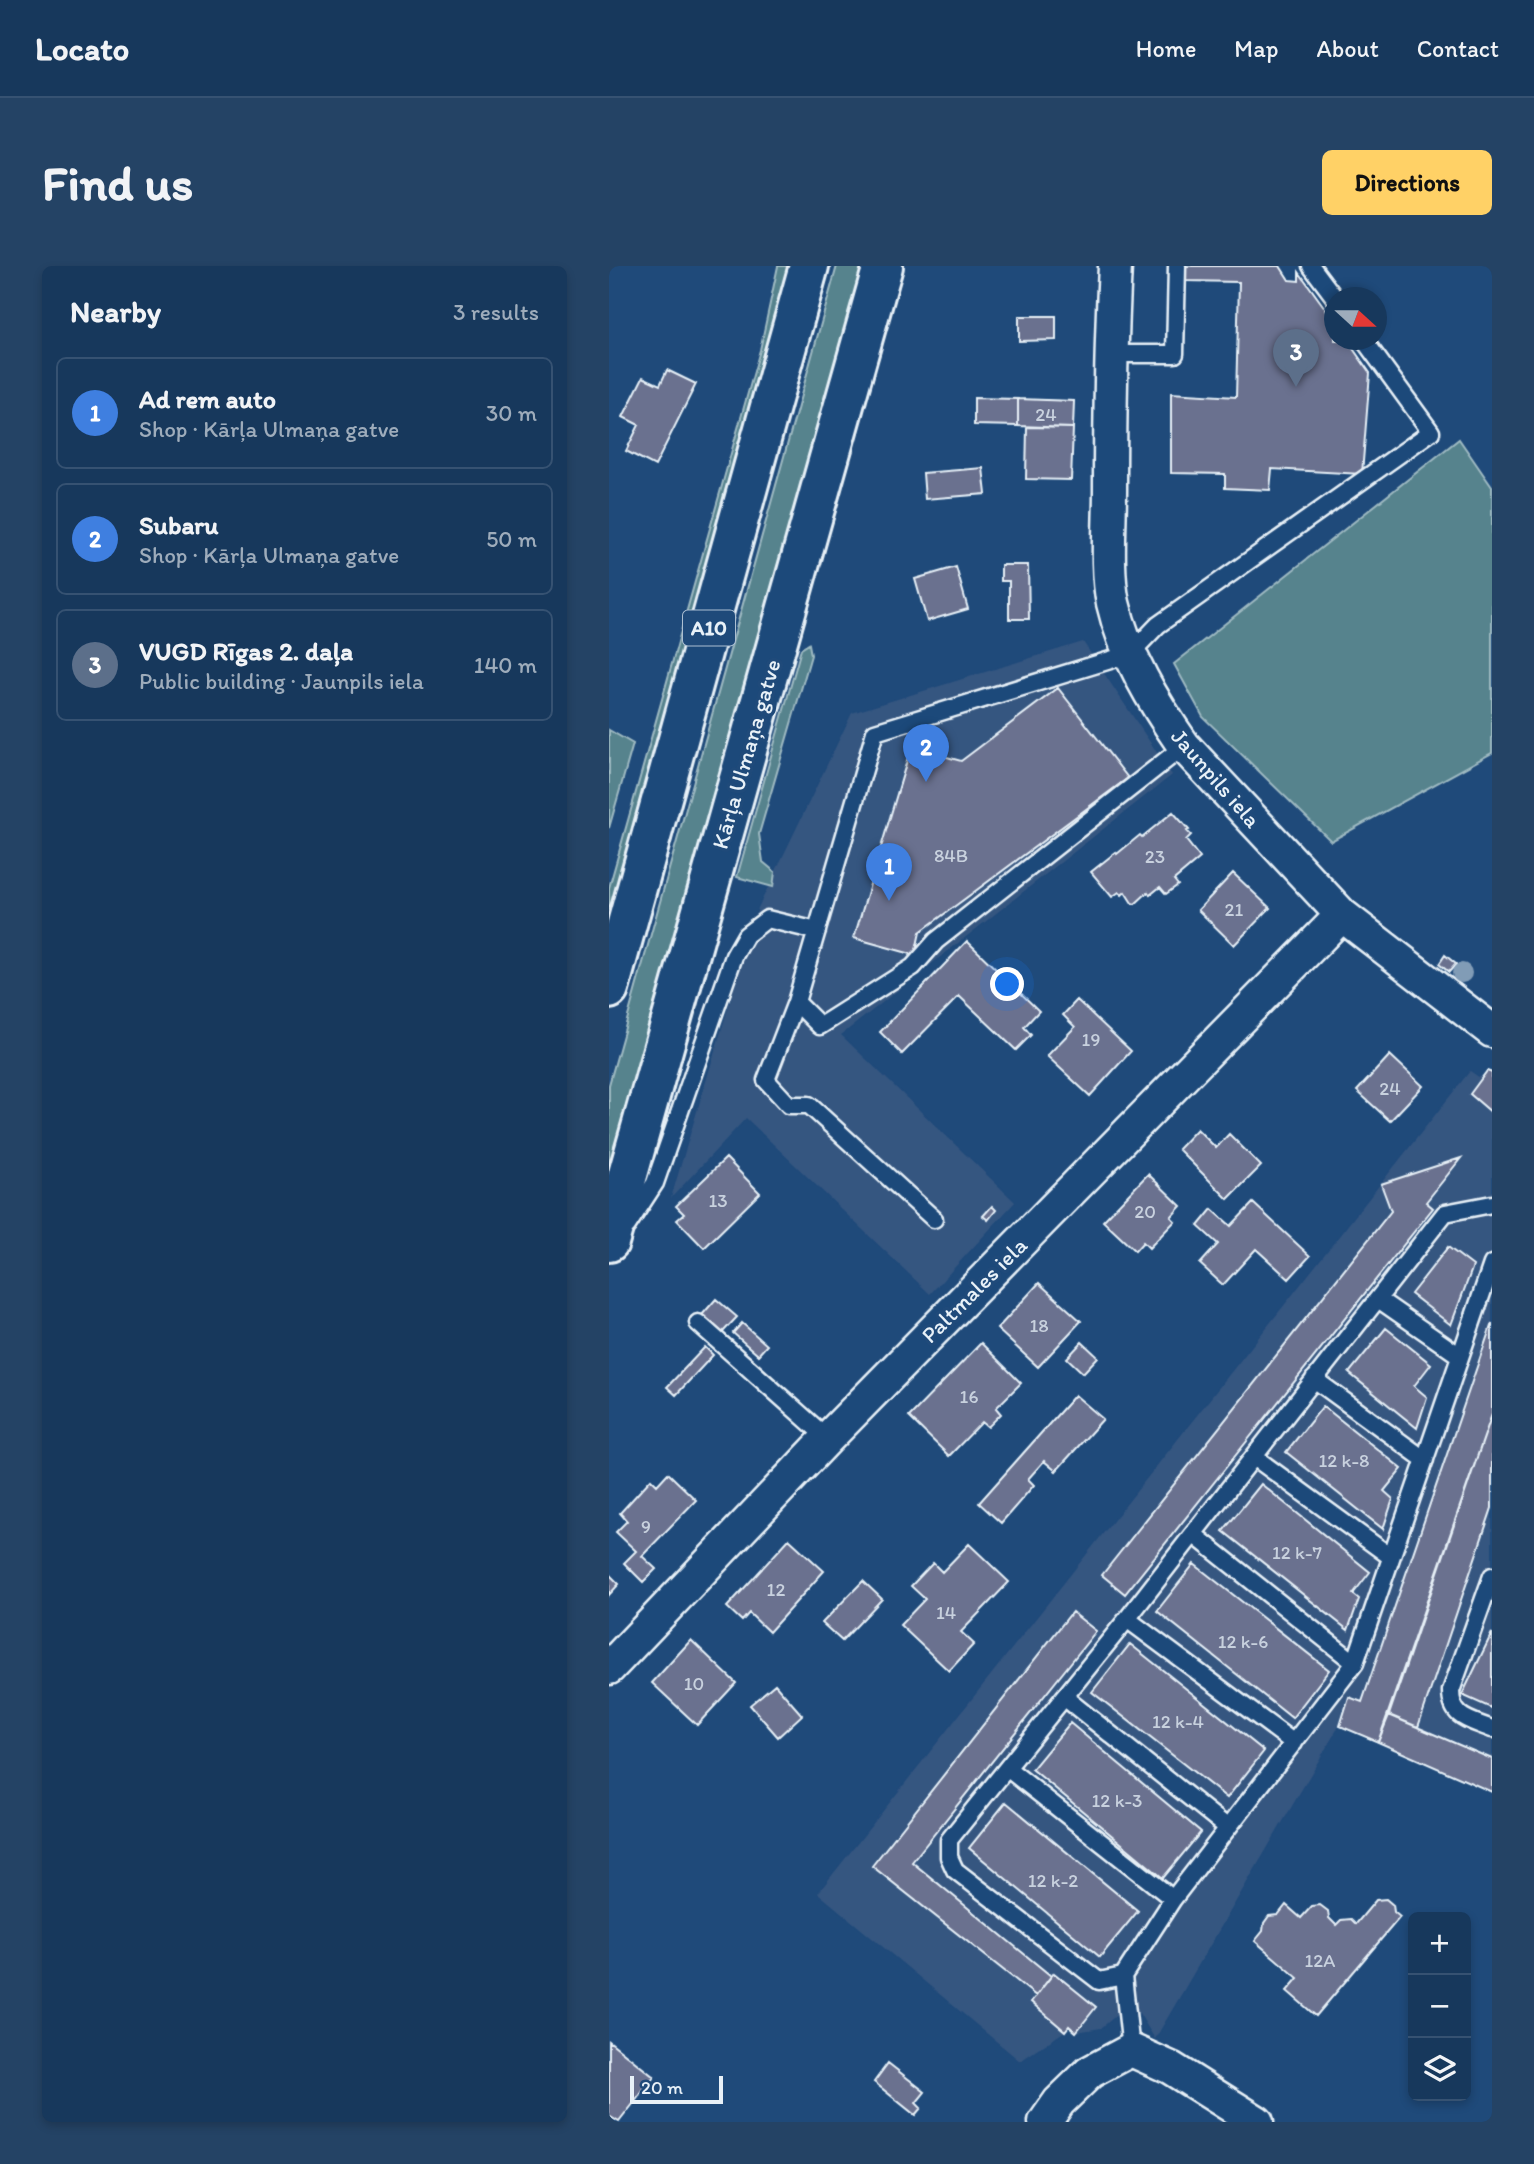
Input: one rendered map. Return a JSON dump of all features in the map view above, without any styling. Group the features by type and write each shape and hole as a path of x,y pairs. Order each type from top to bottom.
{"highway":[{"name":"A10","path":"609,989 809,266"},
{"name":"Kārļa Ulmaņa gatve","path":"609,1242 883,266"}],"street":[{"name":"Jaunpils iela","path":"1115,266 1111,354 1109,555 1113,602 1130,654 1165,719 1184,746 1342,915 1492,1031"},
{"name":"Paltmales iela","path":"609,1668 827,1439 1342,915"},
{"path":"1045,2122 1059,2102 1090,2072 1131,2050 1171,2068 1257,2122"}],"lane":[{"path":"1111,354 1175,354 1177,266"},
{"path":"1311,266 1327,287"},
{"path":"933,1219 809,1105 789,1105 766,1080 796,1002 875,732 1130,654 1158,625 1431,432 1371,350"},
{"path":"796,1002 820,1026 913,967 936,941 1184,746"},
{"path":"609,1255 655,1183 734,956 746,935 767,919 817,931"},
{"path":"1123,1976 1099,1981 955,1870 949,1857 949,1840 1127,1619 1445,1213 1492,1203"},
{"path":"1131,2050 1123,1976 1173,1899 1355,1663 1492,1264"},
{"path":"1378,1299 1460,1356"},
{"path":"698,1323 817,1429"},
{"path":"1314,1379 1425,1460"},
{"path":"1254,1457 1391,1557"},
{"path":"1193,1534 1355,1663"},
{"path":"1492,1576 1451,1691 1451,1703 1457,1714 1492,1729"},
{"path":"1127,1619 1294,1743"},
{"path":"1064,1697 1228,1828"},
{"path":"1007,1768 1173,1899"}],"shaded area":[{"path":"1083,642 1172,775 841,1035 1015,1202 930,1294 746,1118 671,1198 758,908 852,713"},
{"path":"1470,1071 1480,1078 1487,1071 1492,1073 1492,1792 1339,1726 1155,2039 1139,2013 1119,2013 1101,2028 1076,2032 1069,2026 1020,2061 818,1893"}],"green space":[{"path":"778,266 792,266 609,931 609,888 760,350"},
{"path":"837,266 864,266 609,1173 609,1085"},
{"path":"1459,439 1492,487 1492,753 1331,841 1203,717 1174,664"},
{"path":"809,644 811,655 759,834 763,862 775,872 773,887 737,877 801,649"},
{"path":"609,730 633,744 609,828"}],"building":[{"path":"1186,266 1280,266 1289,280 1299,281 1299,272 1324,307 1324,350 1354,350 1370,373 1362,474 1272,469 1270,490 1225,488 1225,474 1171,473 1171,393 1236,397 1239,282 1186,281"},
{"path":"1019,316 1056,316 1056,340 1019,341"},
{"path":"667,370 696,384 655,466 626,451 639,425 623,417 643,377 660,385"},
{"path":"974,398 1018,399 1018,426 974,425"},
{"path":"1018,399 1074,401 1073,428 1018,426"},
{"path":"1027,427 1073,428 1071,480 1026,479"},
{"path":"983,468 986,494 925,499 923,473"},
{"path":"1001,565 1028,565 1029,619 1009,619 1009,581 1001,581"},
{"path":"956,567 968,609 927,621 915,579"},
{"path":"1058,688 1128,778 920,932 915,955 854,938 911,747 961,761"},
{"path":"1173,812 1189,830 1187,831 1191,835 1186,840 1200,858 1174,880 1178,885 1166,894 1160,887 1150,895 1148,892 1135,904 1125,892 1122,895 1119,892 1112,897 1091,872"},
{"path":"1233,873 1270,908 1234,945 1198,910"},
{"path":"967,941 1039,1011 1024,1027 1031,1035 1016,1050 959,996 902,1054 880,1032"},
{"path":"1445,955 1456,964 1449,972 1439,964"},
{"path":"1077,1000 1131,1051 1090,1096 1047,1056 1075,1027 1063,1015"},
{"path":"1390,1055 1423,1086 1390,1121 1357,1091"},
{"path":"1487,1071 1492,1073 1492,1113 1470,1094"},
{"path":"1197,1129 1216,1148 1229,1134 1261,1166 1228,1199 1178,1149"},
{"path":"726,1158 760,1193 704,1248 677,1220 684,1214 676,1206"},
{"path":"1461,1158 1426,1202 1433,1208 1125,1594 1102,1575 1391,1211 1381,1184"},
{"path":"1148,1174 1181,1206 1171,1217 1175,1221 1149,1248 1143,1242 1135,1251 1103,1221"},
{"path":"1253,1203 1310,1256 1289,1279 1256,1249 1223,1285 1200,1264 1218,1244 1198,1226 1212,1209 1231,1226"},
{"path":"992,1206 996,1210 988,1220 983,1216"},
{"path":"1448,1247 1473,1266 1451,1325 1411,1294"},
{"path":"1039,1283 1081,1321 1038,1367 997,1329"},
{"path":"716,1299 737,1317 722,1333 702,1315"},
{"path":"742,1323 767,1345 758,1355 733,1333"},
{"path":"1492,1323 1492,1414 1378,1742 1340,1726 1349,1697 1362,1702"},
{"path":"1386,1328 1431,1364 1414,1386 1427,1397 1417,1428 1349,1373"},
{"path":"1082,1342 1098,1357 1083,1373 1067,1358"},
{"path":"981,1343 1021,1383 996,1408 1001,1414 988,1427 982,1422 949,1456 909,1417"},
{"path":"705,1347 713,1355 676,1395 667,1387"},
{"path":"1075,1395 1103,1419 1056,1471 1044,1461 1028,1479 1034,1485 1001,1523 979,1503"},
{"path":"1323,1406 1402,1469 1384,1491 1393,1499 1383,1529 1286,1452"},
{"path":"1492,1414 1492,1508 1418,1727 1389,1715"},
{"path":"668,1473 696,1500 642,1556 656,1569 643,1582 624,1563 636,1551 616,1532 627,1521 620,1513 651,1479 657,1485"},
{"path":"1261,1484 1370,1572 1353,1594 1359,1599 1348,1630 1223,1531"},
{"path":"789,1539 824,1571 769,1632 749,1613 742,1621 727,1607"},
{"path":"969,1544 1009,1582 961,1632 974,1644 949,1671 900,1625 925,1599 911,1586 933,1563 942,1572"},
{"path":"1194,1564 1329,1670 1292,1718 1157,1611"},
{"path":"609,1574 619,1584 609,1595"},
{"path":"863,1581 882,1599 842,1641 822,1623"},
{"path":"1072,1612 1096,1631 912,1862 1051,1976 1036,1996 872,1866"},
{"path":"1492,1633 1492,1705 1491,1708 1462,1695"},
{"path":"691,1640 736,1683 697,1725 652,1683"},
{"path":"1130,1644 1264,1751 1227,1798 1092,1692"},
{"path":"775,1684 802,1715 778,1737 750,1705"},
{"path":"1389,1715 1492,1759 1492,1792 1378,1742"},
{"path":"1070,1723 1201,1832 1163,1878 1032,1769"},
{"path":"1006,1802 1138,1911 1100,1957 969,1848"},
{"path":"1386,1899 1400,1917 1316,2016 1287,1991 1298,1978 1255,1941 1269,1916 1278,1915 1286,1905 1301,1918 1312,1906 1320,1905 1328,1911 1329,1918 1336,1925 1341,1920 1351,1919 1356,1924 1376,1900"},
{"path":"1054,1973 1096,2007 1076,2032 1069,2026 1065,2031 1031,2002"},
{"path":"609,2041 654,2077 619,2122 609,2116"},
{"path":"888,2063 925,2092 916,2103 921,2108 915,2115 874,2082"}],"place":[{"name":"VUGD Rīgas 2. daļa","path":"1296,387"},
{"name":"Subaru","path":"926,782"},
{"name":"Ad rem auto","path":"889,901"}]}
